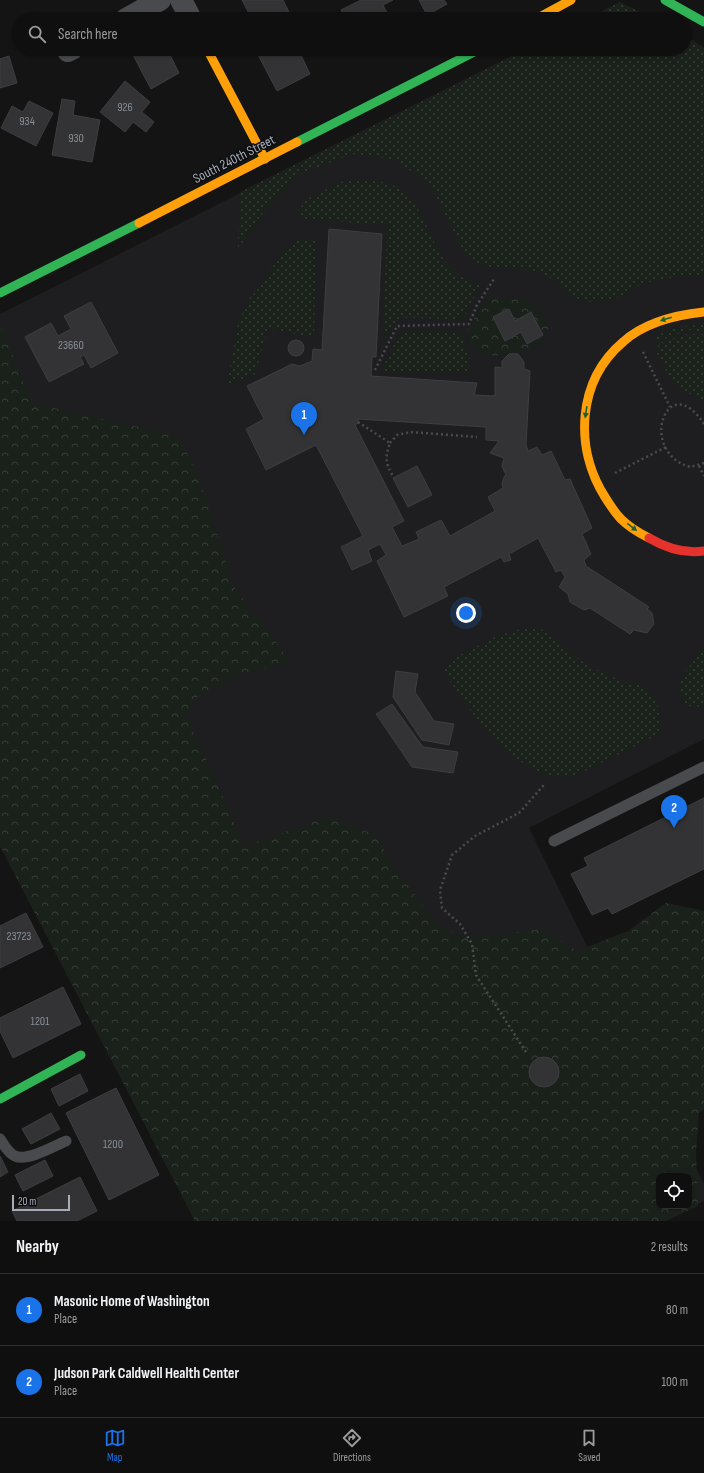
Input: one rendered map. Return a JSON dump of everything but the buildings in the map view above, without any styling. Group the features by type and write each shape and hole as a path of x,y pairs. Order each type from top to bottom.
{"street":[{"path":"139,12 160,0"},
{"path":"181,0 187,12"},
{"path":"549,12 571,0"},
{"path":"665,0 686,12"},
{"path":"692,15 704,22"},
{"path":"211,56 265,159"},
{"name":"South 240th Street","path":"0,293 466,56"},
{"path":"704,312 660,321 634,334 613,351 598,374 588,401 585,416 585,449 597,482 608,502 620,518 634,529 667,547 686,552 704,551"},
{"path":"0,1099 81,1055"}],"lane":[{"path":"554,841 704,767"},
{"path":"0,1139 9,1152 16,1157 32,1156 66,1141"}],"path":[{"path":"375,370 397,326 469,324 477,305 494,279"},
{"path":"634,334 670,407"},
{"path":"704,424 698,415 685,406 675,405 670,407 665,412 661,429 666,447 673,459 690,467 699,466 704,463"},
{"path":"358,422 390,443"},
{"path":"393,476 387,465 385,455 390,443 397,436 411,432 477,437"},
{"path":"597,482 666,447"},
{"path":"699,466 704,476"},
{"path":"526,1052 476,975 472,944 460,924 442,908 440,890 452,855 475,836 519,813 544,786"}],"shaded area":[{"path":"692,40 704,48 704,739 529,828 704,1184 704,1201 692,1207 692,1173 656,1173 656,1209 688,1209 664,1221 195,1221 0,846 0,314 512,56 692,56"}],"green space":[{"path":"620,2 640,12 600,12"},
{"path":"692,40 704,48 704,276 689,275 643,283 615,299 590,302 575,300 558,282 536,271 512,267 490,268 473,261 462,248 434,193 419,176 391,159 352,154 298,175 265,210 238,249 240,192 512,56 692,56"},
{"path":"371,179 395,186 408,196 418,209 440,254 450,267 463,278 480,285 466,314 458,319 399,318 383,341 387,225 303,219 298,211 307,199 340,182"},
{"path":"298,239 316,240 314,337 268,329 255,374 227,385 238,323 248,300 260,287 283,251"},
{"path":"489,298 525,300 537,309 549,327 538,344 513,356 485,355 469,344 466,332 478,312"},
{"path":"0,324 32,403 178,436 197,473 234,587 292,663 240,674 196,698 186,715 245,846 331,816 374,835 437,927 468,938 543,929 577,951 628,931 666,903 704,911 704,1109 699,1113 696,1153 698,1206 692,1209 692,1173 656,1173 656,1209 692,1209 666,1221 195,1221 0,846"},
{"path":"704,324 704,332 688,330 657,342 656,336 673,328"},
{"path":"401,331 459,331 471,361 468,372 381,371"},
{"path":"686,334 704,334 704,400 685,391 674,382 669,376 656,351 659,343"},
{"path":"527,627 541,629 588,666 624,682 644,686 655,696 659,711 662,724 657,735 573,776 553,776 533,769 515,757 482,725 444,673 447,662 495,637"},
{"path":"704,647 704,705 694,708 686,704 679,689 683,675"}],"traffic: fast":[{"path":"665,0 686,12"},
{"path":"692,15 704,22"},
{"path":"297,142 466,56"},
{"path":"0,293 139,223"},
{"path":"0,1099 81,1055"}],"traffic: slow":[{"path":"549,12 571,0"},
{"path":"211,56 265,159"},
{"path":"139,223 297,142"},
{"path":"649,538 638,532 619,517 605,497 595,478 588,458 585,437 585,416 589,395 596,376 608,358 632,335 641,329 661,321 682,315 704,312"}],"traffic: jam":[{"path":"649,538 662,545 682,551 704,551"}],"place":[{"name":"Masonic Home of Washington","path":"304,435"},
{"name":"Judson Park Caldwell Health Center","path":"674,828"}]}
